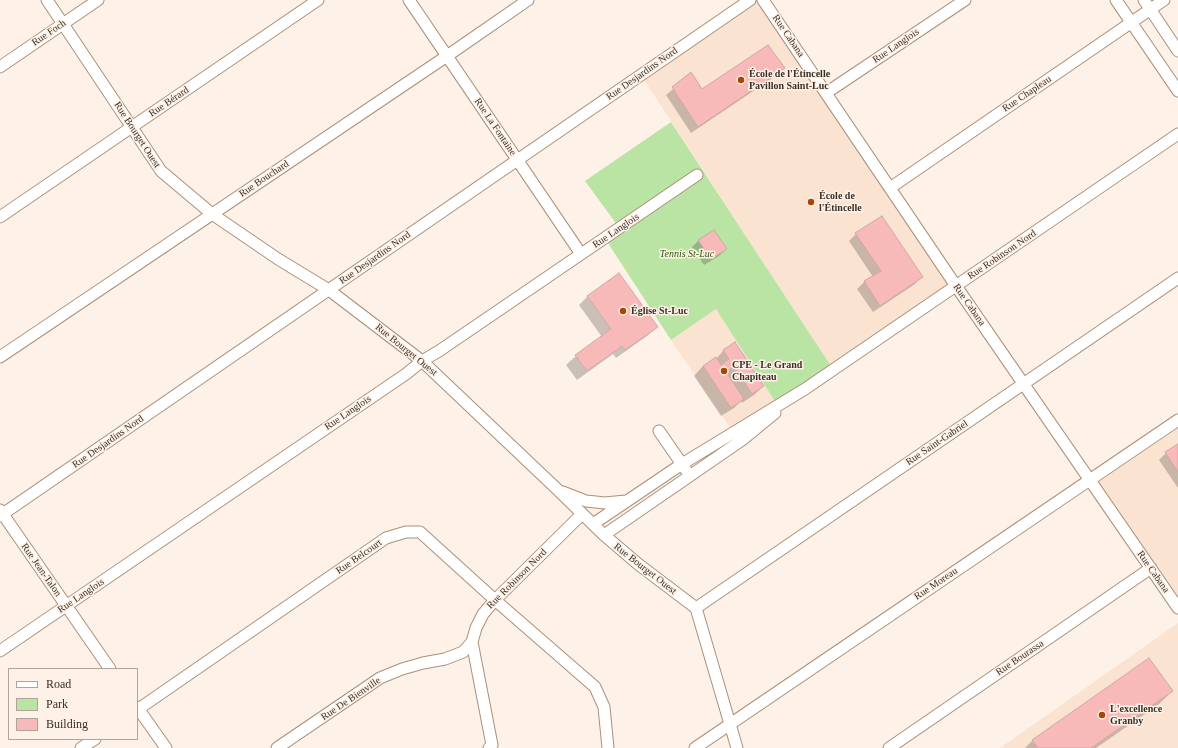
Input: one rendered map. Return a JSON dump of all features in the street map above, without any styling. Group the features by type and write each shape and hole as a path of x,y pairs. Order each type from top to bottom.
{"street":[{"name":"Rue Bourget Ouest","path":"47,0 161,171 212,214 278,259 329,290 422,361 604,535 638,564 696,608"},
{"name":"Rue Foch","path":"0,67 98,0"},
{"name":"Rue Bérard","path":"0,217 318,0"},
{"name":"Rue La Fontaine","path":"409,0 581,254"},
{"name":"Rue Bouchard","path":"0,357 528,0"},
{"name":"Rue Desjardins Nord","path":"1,514 750,0"},
{"name":"Rue Cabana","path":"763,0 956,286 1178,608"},
{"name":"Rue Langlois","path":"826,93 965,0"},
{"path":"1116,0 1178,91"},
{"path":"1144,0 1178,51"},
{"name":"Rue Chapleau","path":"890,188 1164,0"},
{"name":"Rue Robinson Nord","path":"593,524 682,464 805,389 1178,134"},
{"name":"Rue Langlois","path":"0,651 696,175"},
{"name":"Rue Saint-Gabriel","path":"696,608 1178,278"},
{"name":"Rue Robinson Nord","path":"604,535 742,440 805,389"},
{"name":"Rue Moreau","path":"695,748 1178,420"},
{"path":"659,431 690,475"},
{"path":"559,491 586,501 605,503 628,501"},
{"name":"Rue Jean-Talon","path":"1,514 109,668"},
{"name":"Rue Robinson Nord","path":"489,748 492,744 472,642 476,628 482,614 495,600 582,514"},
{"name":"Rue Belcourt","path":"138,708 386,538 406,532 420,532 595,687 604,707 608,748"},
{"name":"Rue Bourassa","path":"889,748 1151,568"},
{"path":"696,608 737,748"},
{"name":"Rue De Bienville","path":"277,748 380,678 402,669 445,659 463,652 472,642"},
{"path":"138,708 166,748"},
{"path":"81,748 93,740"}],"shaded area":[{"name":"École de l'Étincelle","path":"750,0 763,0 953,282 831,366 641,75"},
{"name":"CPE - Le Grand Chapiteau","path":"716,309 776,403 731,429 671,340"},
{"path":"1178,420 1178,608 1090,480"},
{"path":"1178,623 1178,748 1000,748"}],"green space":[{"name":"Tennis St-Luc","path":"671,122 831,366 776,403 716,309 671,340 604,237 618,226 585,181"}],"building":[{"name":"École de l'Étincelle Pavillon Saint-Luc","path":"768,45 785,68 698,127 672,87 691,72 702,89"},
{"path":"882,216 923,277 880,306 864,281 881,271 855,233"},
{"path":"714,230 727,249 711,259 698,240"},
{"name":"Église St-Luc","path":"619,273 658,327 625,350 622,346 587,371 575,355 611,329 587,296"},
{"path":"735,342 764,386 752,394 734,367 726,372 744,399 731,408 703,366 716,357 721,365 729,359 723,350"},
{"path":"1178,444 1178,472 1165,452"},
{"name":"L'excellence Granby","path":"1149,658 1173,691 1091,748 1038,748 1032,740"}],"place":[{"name":"École de l'Étincelle Pavillon Saint-Luc","path":"741,80"},
{"name":"École de l'Étincelle","path":"811,202"},
{"name":"Église St-Luc","path":"623,311"},
{"name":"CPE - Le Grand Chapiteau","path":"724,371"},
{"name":"L'excellence Granby","path":"1102,715"}]}
